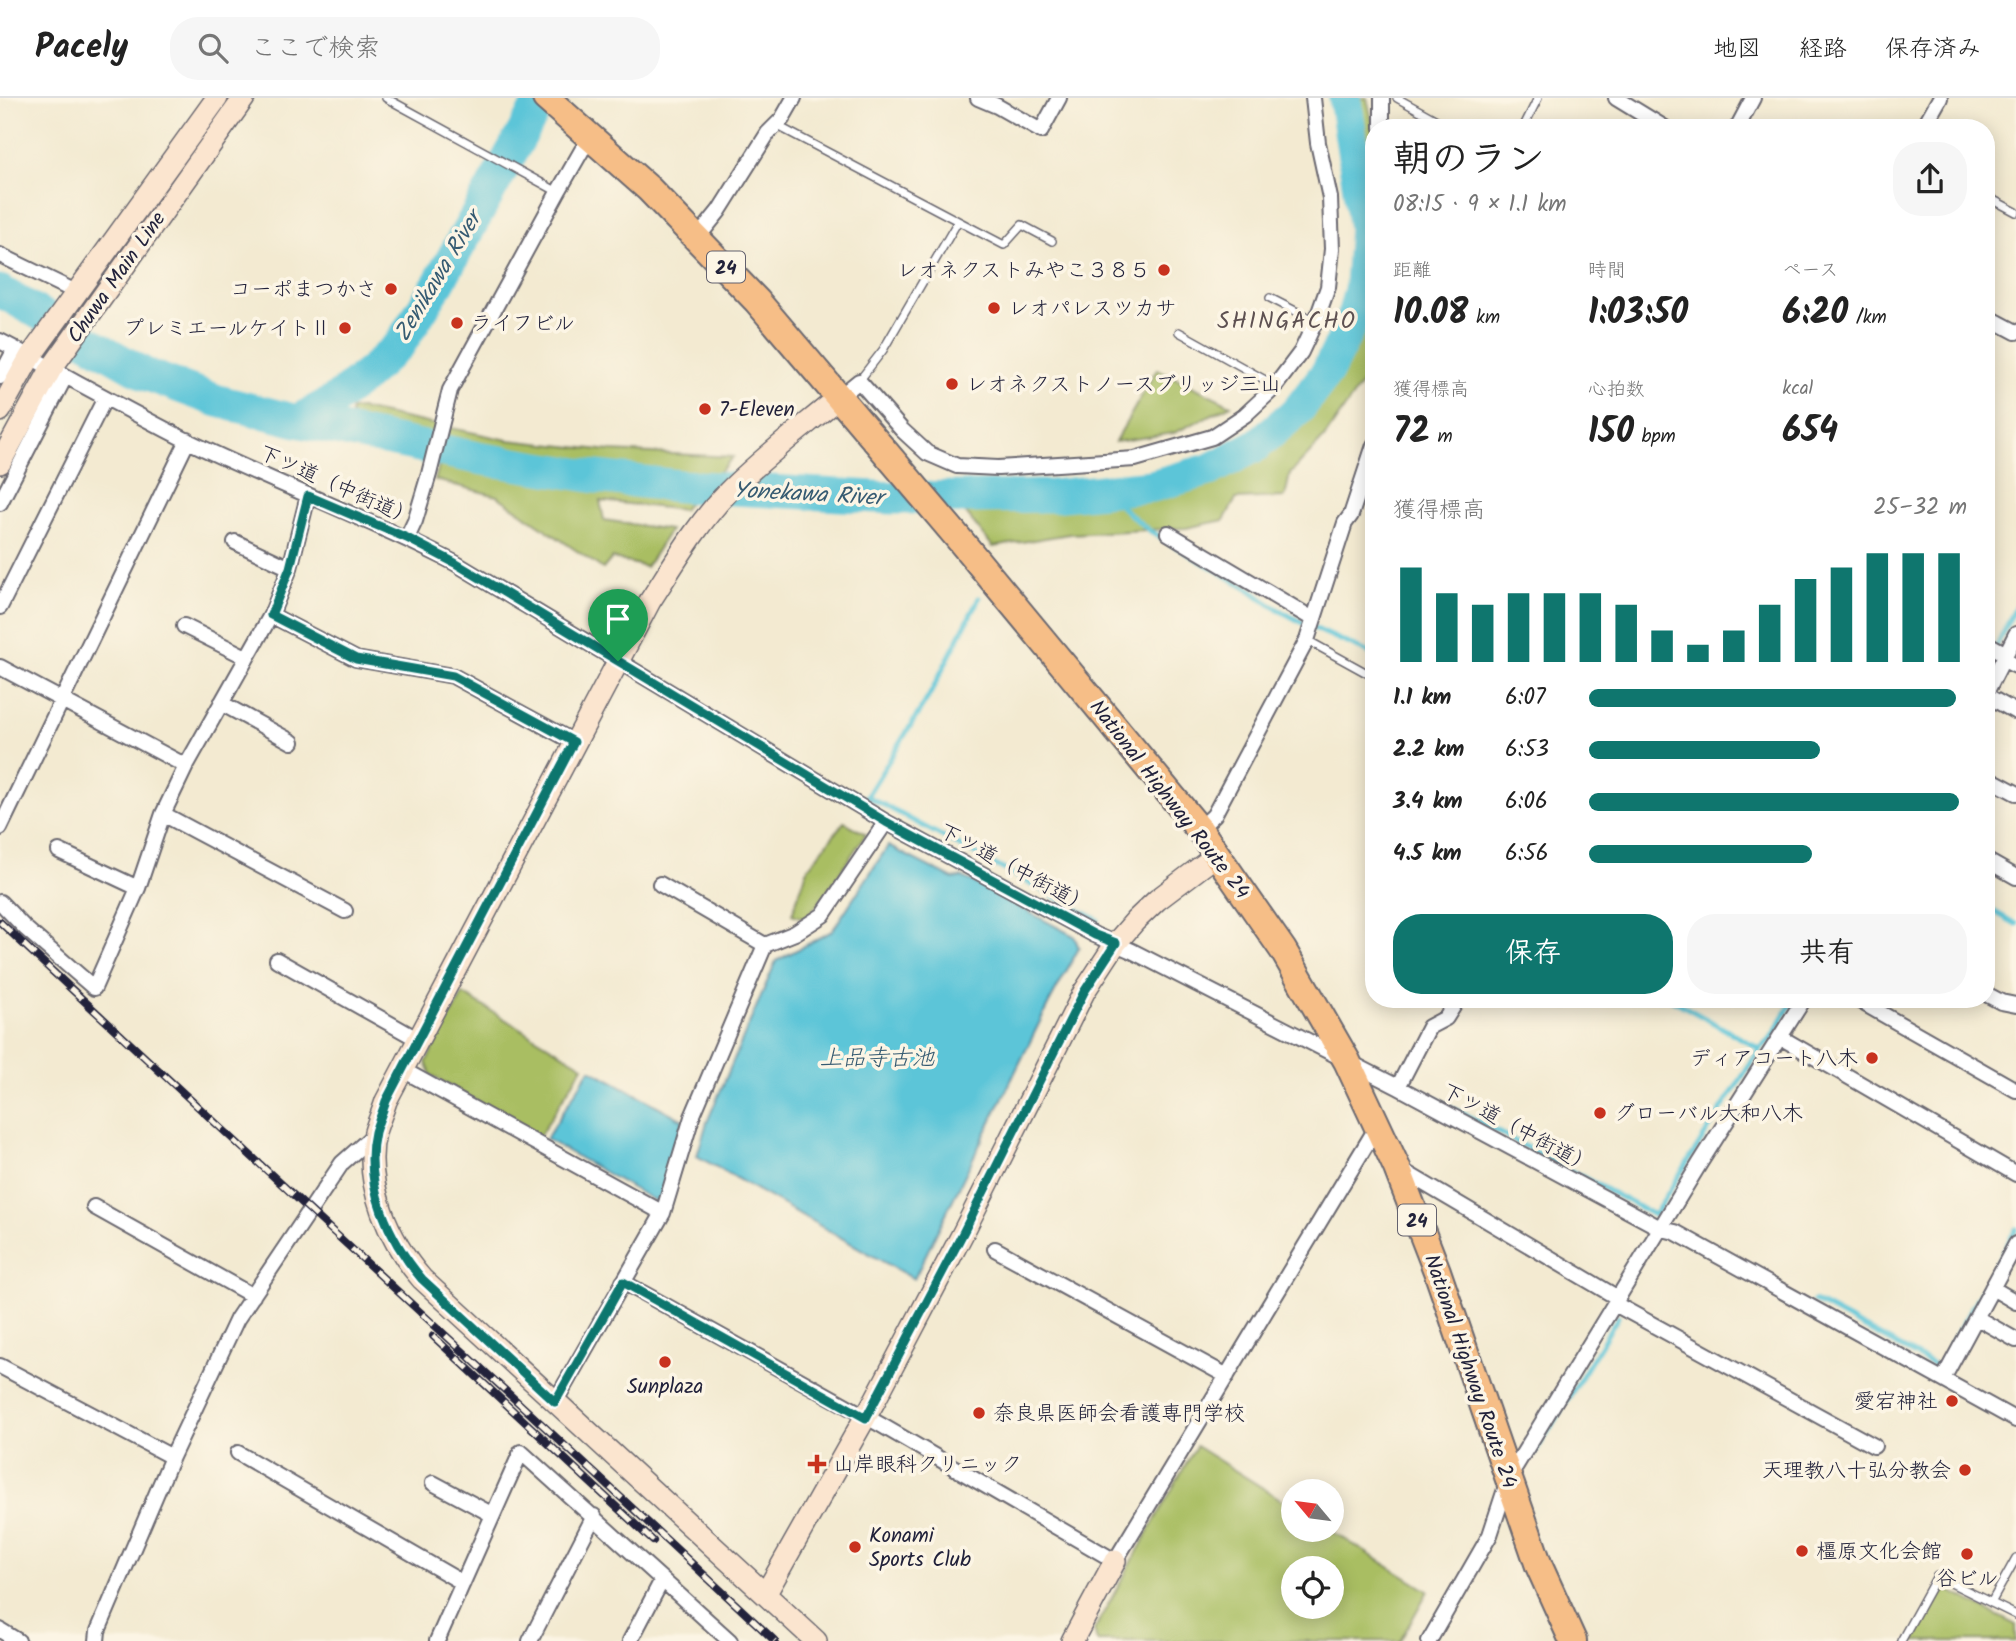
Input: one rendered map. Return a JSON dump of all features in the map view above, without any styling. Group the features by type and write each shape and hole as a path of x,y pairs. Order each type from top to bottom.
{"highway":[{"name":"National Highway Route 24","path":"557,103 592,140 649,189 698,237 757,300 1199,829 1283,950 1347,1061 1397,1168 1437,1271 1539,1566 1573,1641"}],"street":[{"name":"Chuwa Main Line","path":"0,411 28,350 75,294 217,98"},
{"name":"Chuwa Main Line","path":"0,463 93,308 244,98"},
{"path":"698,237 719,211 768,133 794,98"},
{"path":"978,98 1041,131 1059,98"},
{"path":"816,1641 422,1279 393,1239 378,1201 373,1172 375,1134 386,1101 650,601 709,514 727,493 781,443 859,381 902,430 927,453 957,466 998,468 1135,459 1212,437 1245,415 1276,386 1301,352 1328,287 1332,249 1330,198 1318,143 1313,98"},
{"path":"1382,98 1382,119"},
{"path":"1616,98 1650,119"},
{"path":"1742,119 1753,98"},
{"path":"1928,119 1940,98"},
{"path":"407,538 429,474 450,390 558,192 582,150 592,140"},
{"path":"0,255 75,294"},
{"path":"1995,321 2016,332"},
{"name":"下ツ道（中街道）","path":"0,341 28,350 105,397 188,440 308,496 407,538 514,596 886,822 1095,935 1116,943 1398,1087 1661,1229 1675,1232 2016,1420"},
{"path":"0,377 28,350"},
{"path":"0,503 58,368"},
{"path":"0,607 105,397"},
{"path":"0,828 188,440"},
{"path":"1199,829 1213,815 1307,640 1345,523 1365,486"},
{"path":"0,902 25,928 94,989 138,888 163,814 186,766 271,615 290,568 308,496"},
{"path":"1168,533 1313,619"},
{"path":"235,542 290,568"},
{"path":"271,615 356,659 453,676 574,742"},
{"path":"184,626 246,657"},
{"path":"1995,680 2008,660 2016,634"},
{"path":"0,667 186,766"},
{"path":"1995,699 2016,712"},
{"path":"221,703 292,742"},
{"path":"1995,782 2016,793"},
{"path":"163,814 345,911"},
{"path":"555,1402 663,1213 692,1117 765,945 795,933 823,915 886,822"},
{"path":"59,851 138,888"},
{"path":"766,1593 866,1418 1084,992 1116,943 1157,900 1218,855"},
{"path":"1995,865 2016,877"},
{"path":"660,884 765,945"},
{"path":"277,960 419,1040"},
{"path":"1995,999 2016,1005"},
{"path":"1398,1087 1429,1027 1446,1018 1452,1008"},
{"path":"1429,1641 1490,1535 1509,1477 1798,1008"},
{"path":"1872,1008 2016,1090"},
{"path":"1780,1037 2016,1174"},
{"path":"402,1070 663,1213"},
{"path":"1074,1640 1115,1561 1378,1125"},
{"path":"97,1641 98,1631 172,1457 225,1343 253,1296 342,1163 375,1134"},
{"path":"1397,1168 1617,1301 1874,1446"},
{"path":"94,1207 253,1296"},
{"path":"1943,1379 2016,1244"},
{"path":"995,1249 1227,1376"},
{"path":"623,1282 1115,1561"},
{"path":"1992,1288 2016,1302"},
{"path":"1977,1318 2016,1340"},
{"path":"0,1366 172,1457"},
{"path":"438,1641 521,1452 730,1641"},
{"path":"238,1453 463,1583"},
{"path":"433,1483 493,1516"},
{"path":"530,1641 594,1516"},
{"path":"630,1641 662,1580"},
{"path":"0,1630 18,1641"}],"lane":[{"path":"386,98 558,192"},
{"path":"1397,98 1435,119"},
{"path":"1528,119 1538,98"},
{"path":"776,125 1004,245 1022,225 1052,241"},
{"path":"1995,201 2016,212"},
{"path":"859,381 883,350 958,222"},
{"path":"1270,298 1315,321"},
{"path":"1179,332 1276,386"},
{"path":"1307,640 1365,672"},
{"path":"1992,1603 2016,1558"},
{"path":"1901,1641 1937,1576 2016,1615"}],"green space":[{"path":"1353,98 1367,98 1372,119 1365,119 1365,176 1355,138"},
{"path":"1365,313 1365,380 1324,438 1290,474 1285,497 1236,499 1224,520 1186,528 1069,534 993,547 961,507 993,508 1160,491 1203,479 1251,458 1289,431 1325,386"},
{"path":"1157,369 1231,405 1174,433 1115,442"},
{"path":"361,409 508,440 611,451 733,457 713,479 579,469 387,431 351,416 351,410"},
{"path":"440,462 562,486 692,498 683,510 600,501 604,520 670,530 646,567 612,558 603,569 497,496 435,480"},
{"path":"844,822 866,834 805,919 792,914 808,868"},
{"path":"463,994 583,1066 539,1137 431,1075 426,1062"},
{"path":"1196,1446 1281,1499 1281,1542 1344,1542 1344,1539 1428,1591 1400,1641 1097,1641 1094,1630"},
{"path":"1948,1590 2016,1625 2016,1641 1913,1641 1938,1595"}],"water":[{"name":"上品寺古池","path":"888,846 953,879 963,877 1074,936 1079,948 1049,1003 914,1279 697,1156 707,1122 776,961 832,931"},
{"path":"590,1069 683,1120 662,1205 546,1139"}],"waterway":[{"name":"Zenikawa River","path":"297,421 335,400 400,344 438,284 542,98"},
{"name":"Yonekawa River","path":"0,291 145,374 218,401 297,421 483,459 596,477 680,486 893,498 1053,496 1152,486 1209,470 1257,445 1298,410 1327,372 1351,324 1361,286 1365,228 1345,98"},
{"path":"1116,489 1119,505 1150,531 1281,611 1365,651"},
{"path":"979,598 929,696 867,796 1098,920"},
{"path":"1995,649 2016,606"},
{"path":"1995,912 2016,924"},
{"path":"1687,1008 1760,1049"},
{"path":"1402,1081 1654,1215 1789,1008"},
{"path":"1366,1062 1386,1072"},
{"path":"1814,1301 1938,1367 2016,1229"},
{"path":"1535,1453 1618,1317"}],"railway":[{"path":"0,922 775,1641"},
{"path":"433,1336 653,1541"}],"place":[{"name":"レオネクストみやこ３８５","path":"1164,270"},
{"name":"コーポまつかさ","path":"391,289"},
{"name":"レオパレスツカサ","path":"994,308"},
{"name":"ライフビル","path":"457,323"},
{"name":"プレミエールケイトⅡ","path":"345,328"},
{"name":"レオネクストノースブリッジ三山","path":"952,384"},
{"name":"7-Eleven","path":"705,409"},
{"name":"ディアコート八木","path":"1872,1058"},
{"name":"グローバル大和八木","path":"1600,1113"},
{"name":"Sunplaza","path":"665,1362"},
{"name":"愛宕神社","path":"1952,1401"},
{"name":"奈良県医師会看護専門学校","path":"979,1413"},
{"name":"山岸眼科クリニック","path":"817,1464"},
{"name":"天理教八十弘分教会","path":"1965,1470"},
{"name":"Konami Sports Club","path":"855,1547"},
{"name":"橿原文化会館","path":"1802,1551"},
{"name":"谷ビル","path":"1967,1554"}],"district":[{"name":"SHINGACHO","path":"1287,320"}],"route":[{"path":"308,496 407,538 455,563 514,596 618,661 886,822 1095,935 1116,943 1084,992 866,1418 623,1282 555,1402 422,1279 393,1239 378,1201 373,1172 375,1134 386,1101 574,742 453,676 356,659 271,615 290,568 308,496"}]}
